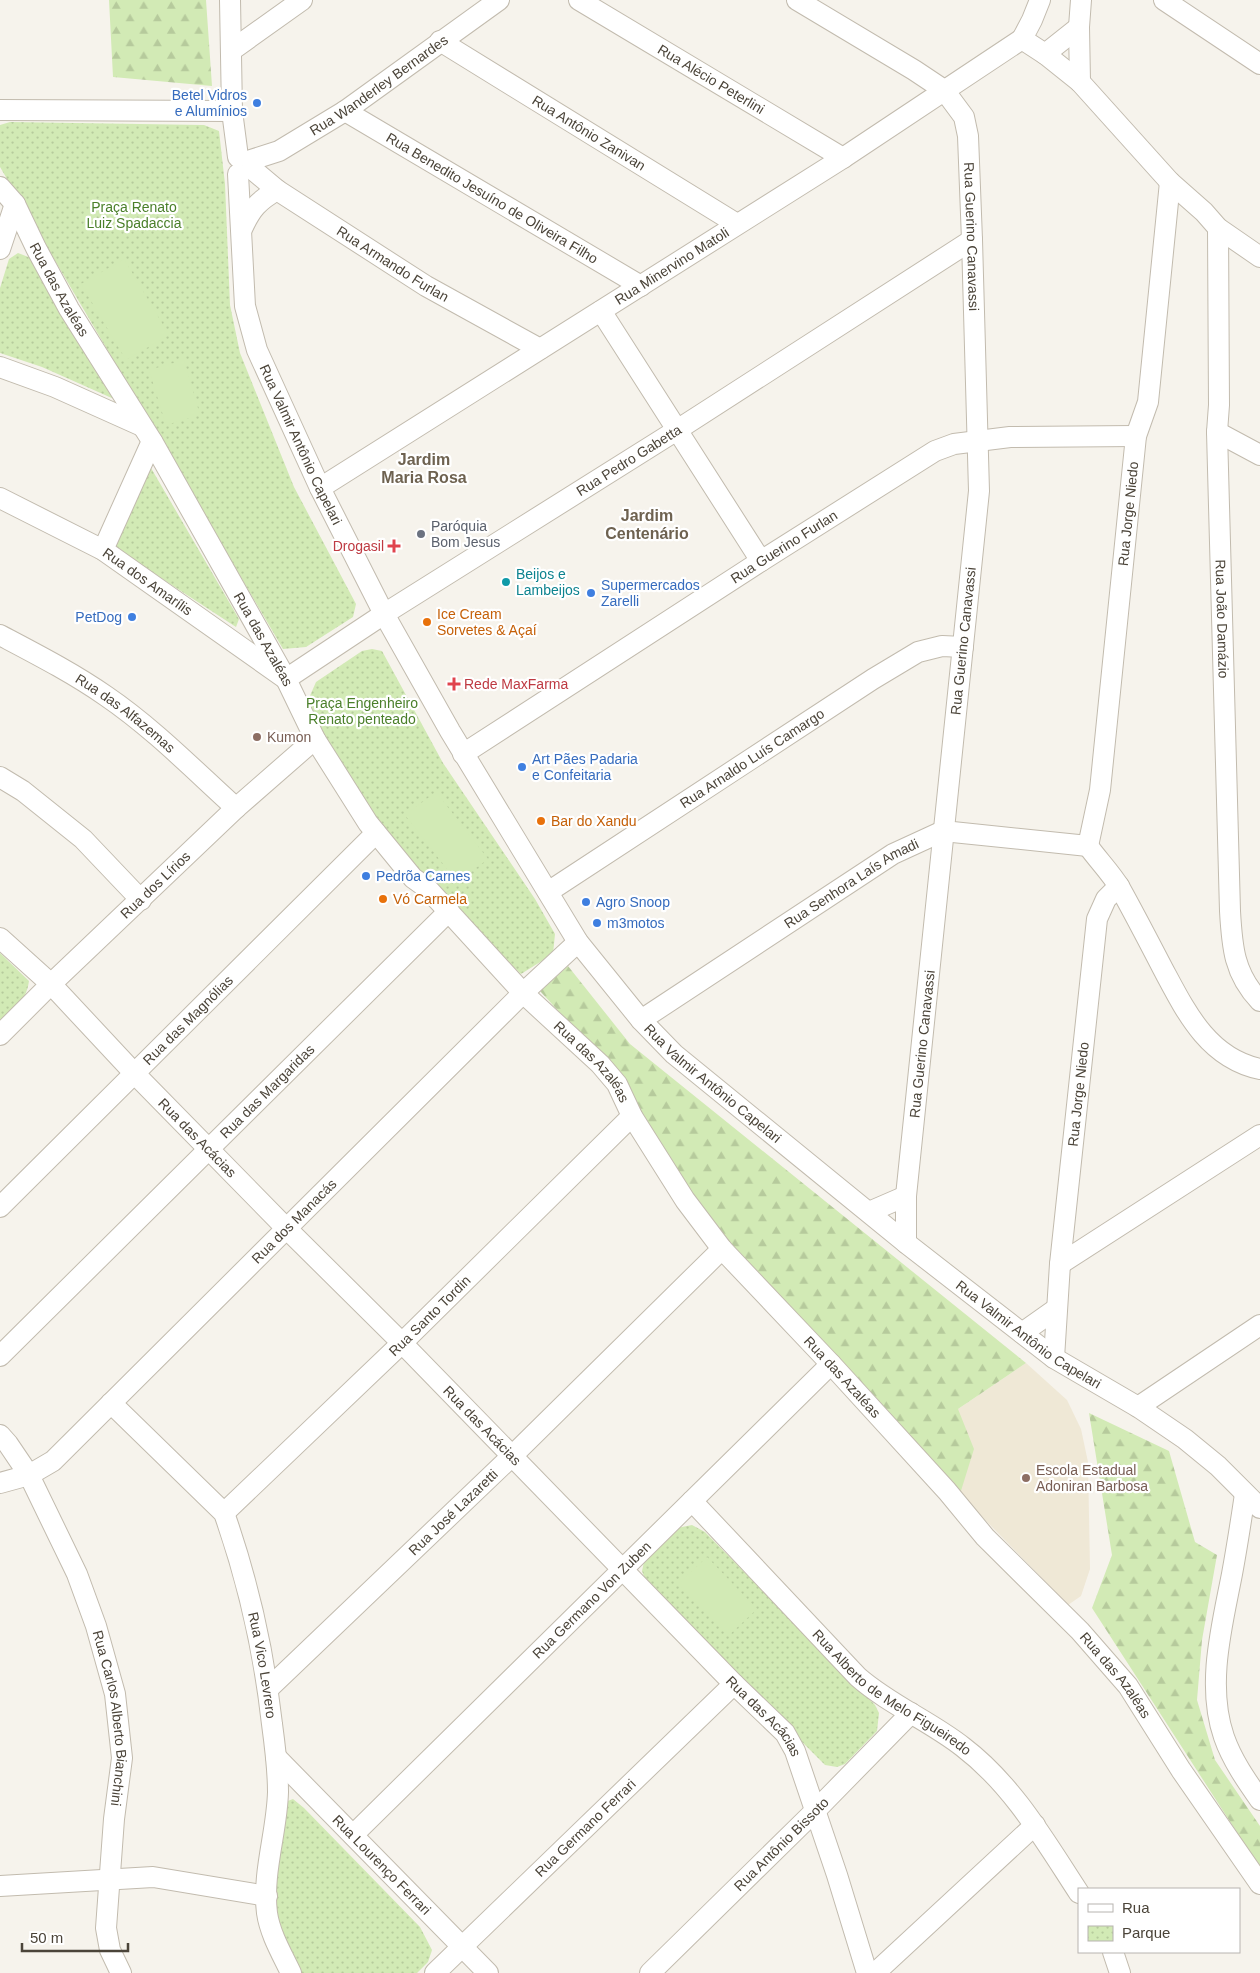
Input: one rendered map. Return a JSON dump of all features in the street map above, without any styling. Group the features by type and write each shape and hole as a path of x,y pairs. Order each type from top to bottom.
{"street":[{"name":"Rua Valmir Antônio Capelari","path":"230,0 232,111 245,165 242,228 245,306 257,350 320,488 384,614 463,754 578,942 641,1020 674,1054 906,1243 1054,1358 1138,1407 1185,1439 1218,1466 1260,1508"},
{"path":"232,50 302,0"},
{"name":"Rua Wanderley Bernardes","path":"245,165 279,151 345,111 499,0"},
{"name":"Rua Alécio Peterlini","path":"579,0 842,158"},
{"name":"Rua Guerino Canavassi","path":"797,0 944,90 964,117 968,136 979,491 906,1196 906,1243"},
{"path":"1080,82 1079,27 1081,0"},
{"path":"1164,0 1260,64"},
{"path":"1037,1 1022,39 1045,54 1080,82 1170,182 1204,212 1218,228 1260,257"},
{"path":"1045,54 1079,27"},
{"name":"Rua Minervino Matoli","path":"320,488 842,158 1022,39"},
{"name":"Rua Antônio Zanivan","path":"440,42 737,224"},
{"path":"3,111 232,111"},
{"name":"Rua Benedito Jesuíno de Oliveira Filho","path":"345,111 641,286"},
{"name":"Rua Armando Furlan","path":"245,165 277,190 426,286 540,349"},
{"name":"Rua Jorge Niedo","path":"1088,846 1100,790 1136,436 1148,402 1170,182"},
{"name":"Rua das Azaléas","path":"0,187 15,204 36,248 70,310 147,434 286,679 315,739 376,833 413,878 427,888 523,993 600,1064 617,1084 632,1116 685,1200 722,1249 831,1364 947,1492 985,1537 1080,1631 1128,1686 1181,1770 1260,1884"},
{"path":"242,228 256,204 277,190"},
{"path":"15,204 2,238 36,248"},
{"name":"Rua João Damázio","path":"1218,228 1219,405 1217,432 1231,935 1237,964 1247,988 1260,1001"},
{"name":"Rua Pedro Gabetta","path":"286,679 384,614 677,430 972,240"},
{"path":"601,311 761,561"},
{"path":"0,367 56,387 147,434 103,550"},
{"path":"1217,432 1260,455"},
{"name":"Rua Guerino Furlan","path":"463,754 935,450 954,444 1010,437 1136,436"},
{"name":"Rua dos Amarílis","path":"0,498 103,550 286,679"},
{"name":"Rua das Alfazemas","path":"0,636 60,668 106,696 146,727 236,808"},
{"name":"Rua Arnaldo Luís Camargo","path":"548,892 918,652 942,646 963,647"},
{"name":"Rua dos Lírios","path":"0,1035 50,984 141,900 236,808 315,739"},
{"path":"0,777 23,791 83,839 141,900"},
{"path":"943,831 1088,846 1119,886 1196,1027 1228,1056 1246,1066 1260,1069"},
{"name":"Rua Senhora Laís Amadi","path":"641,1020 892,854 943,831"},
{"name":"Rua das Magnólias","path":"0,1207 376,833"},
{"name":"Rua Jorge Niedo","path":"1054,1358 1060,1264 1097,919 1106,899 1119,886"},
{"name":"Rua das Margaridas","path":"0,1356 449,911"},
{"name":"Rua das Acácias","path":"0,938 50,984 286,1228 402,1342 734,1684 785,1733 791,1742 815,1811 867,1973"},
{"name":"Rua dos Manacás","path":"0,1483 29,1475 53,1461 523,993 578,942"},
{"name":"Rua Santo Tordin","path":"224,1513 402,1342 632,1116"},
{"path":"1060,1264 1260,1135"},
{"path":"869,1212 906,1196"},
{"name":"Rua José Lazaretti","path":"268,1688 512,1456 722,1249"},
{"path":"1022,1333 1056,1309"},
{"path":"1138,1407 1260,1325"},
{"name":"Rua Germano Von Zuben","path":"352,1835 831,1364"},
{"name":"Rua Vico Levrero","path":"112,1403 224,1513 254,1616 268,1688 278,1793 267,1896 267,1913 272,1933 291,1973"},
{"name":"Rua Carlos Alberto Bianchini","path":"0,1435 29,1475 77,1574 96,1626 115,1694 122,1758 114,1819 106,1928 110,1950 121,1973"},
{"path":"1245,1494 1217,1658 1216,1694 1218,1714 1224,1737 1246,1780 1260,1800"},
{"name":"Rua Alberto de Melo Figueiredo","path":"692,1501 858,1677 874,1691 963,1747 1000,1780 1035,1825 1078,1891"},
{"name":"Rua Germano Ferrari","path":"435,1973 734,1684"},
{"name":"Rua Antônio Bissoto","path":"650,1973 815,1811 910,1713"},
{"name":"Rua Lourenço Ferrari","path":"276,1757 488,1973"},
{"path":"875,1973 1035,1825"},
{"path":"0,1886 153,1877 267,1896"},
{"path":"1113,1953 1120,1973"}],"shaded area":[{"name":"Escola Estadual Adoniran Barbosa","path":"1026,1363 1067,1400 1081,1429 1088,1462 1090,1569 1081,1596 1068,1605 960,1494 958,1409"}],"green space":[{"path":"109,0 206,0 212,86 113,77"},
{"name":"Praça Renato Luiz Spadaccia","path":"10,122 204,125 219,131 225,184 230,305 240,353 294,487 356,604 353,617 306,647 283,649 0,167 0,125"},
{"path":"18,253 31,258 114,399 42,367 0,353 0,288 9,259"},
{"path":"124,259 169,335 126,360 81,284"},
{"path":"184,360 200,415 166,425 149,370"},
{"path":"151,468 239,619 236,627 115,548"},
{"name":"Praça Engenheiro Renato penteado","path":"372,649 382,651 443,763 535,899 555,934 553,954 521,974 454,911 375,818 318,728 309,698 316,682 362,651"},
{"path":"436,792 488,859 457,882 405,815"},
{"path":"0,953 29,981 28,988 22,999 0,1022"},
{"path":"568,966 630,1044 1026,1363 958,1409 974,1449 960,1494 685,1199 619,1077 540,991"},
{"path":"1089,1413 1169,1451 1195,1542 1217,1555 1202,1640 1197,1700 1215,1760 1260,1826 1260,1868 1092,1608 1112,1555"},
{"path":"692,1525 705,1532 875,1705 879,1713 877,1731 845,1764 837,1767 825,1765 648,1587 642,1571 645,1557 677,1528"},
{"path":"707,1557 757,1609 728,1636 678,1584"},
{"path":"293,1799 420,1927 432,1950 428,1962 417,1973 296,1973 289,1958 273,1900 285,1802"}],"place":[{"name":"Betel Vidros e Alumínios","path":"257,103"},
{"name":"Paróquia Bom Jesus","path":"421,534"},
{"name":"Drogasil","path":"394,546"},
{"name":"Beijos e Lambeijos","path":"506,582"},
{"name":"Supermercados Zarelli","path":"591,593"},
{"name":"PetDog","path":"132,617"},
{"name":"Ice Cream Sorvetes & Açaí","path":"427,622"},
{"name":"Rede MaxFarma","path":"454,684"},
{"name":"Kumon","path":"257,737"},
{"name":"Art Pães Padaria e Confeitaria","path":"522,767"},
{"name":"Bar do Xandu","path":"541,821"},
{"name":"Pedrõa Carnes","path":"366,876"},
{"name":"Vó Carmela","path":"383,899"},
{"name":"Agro Snoop","path":"586,902"},
{"name":"m3motos","path":"597,923"},
{"name":"Escola Estadual Adoniran Barbosa","path":"1026,1478"}],"district":[{"name":"Jardim Maria Rosa","path":"424,468"},
{"name":"Jardim Centenário","path":"647,524"}]}
